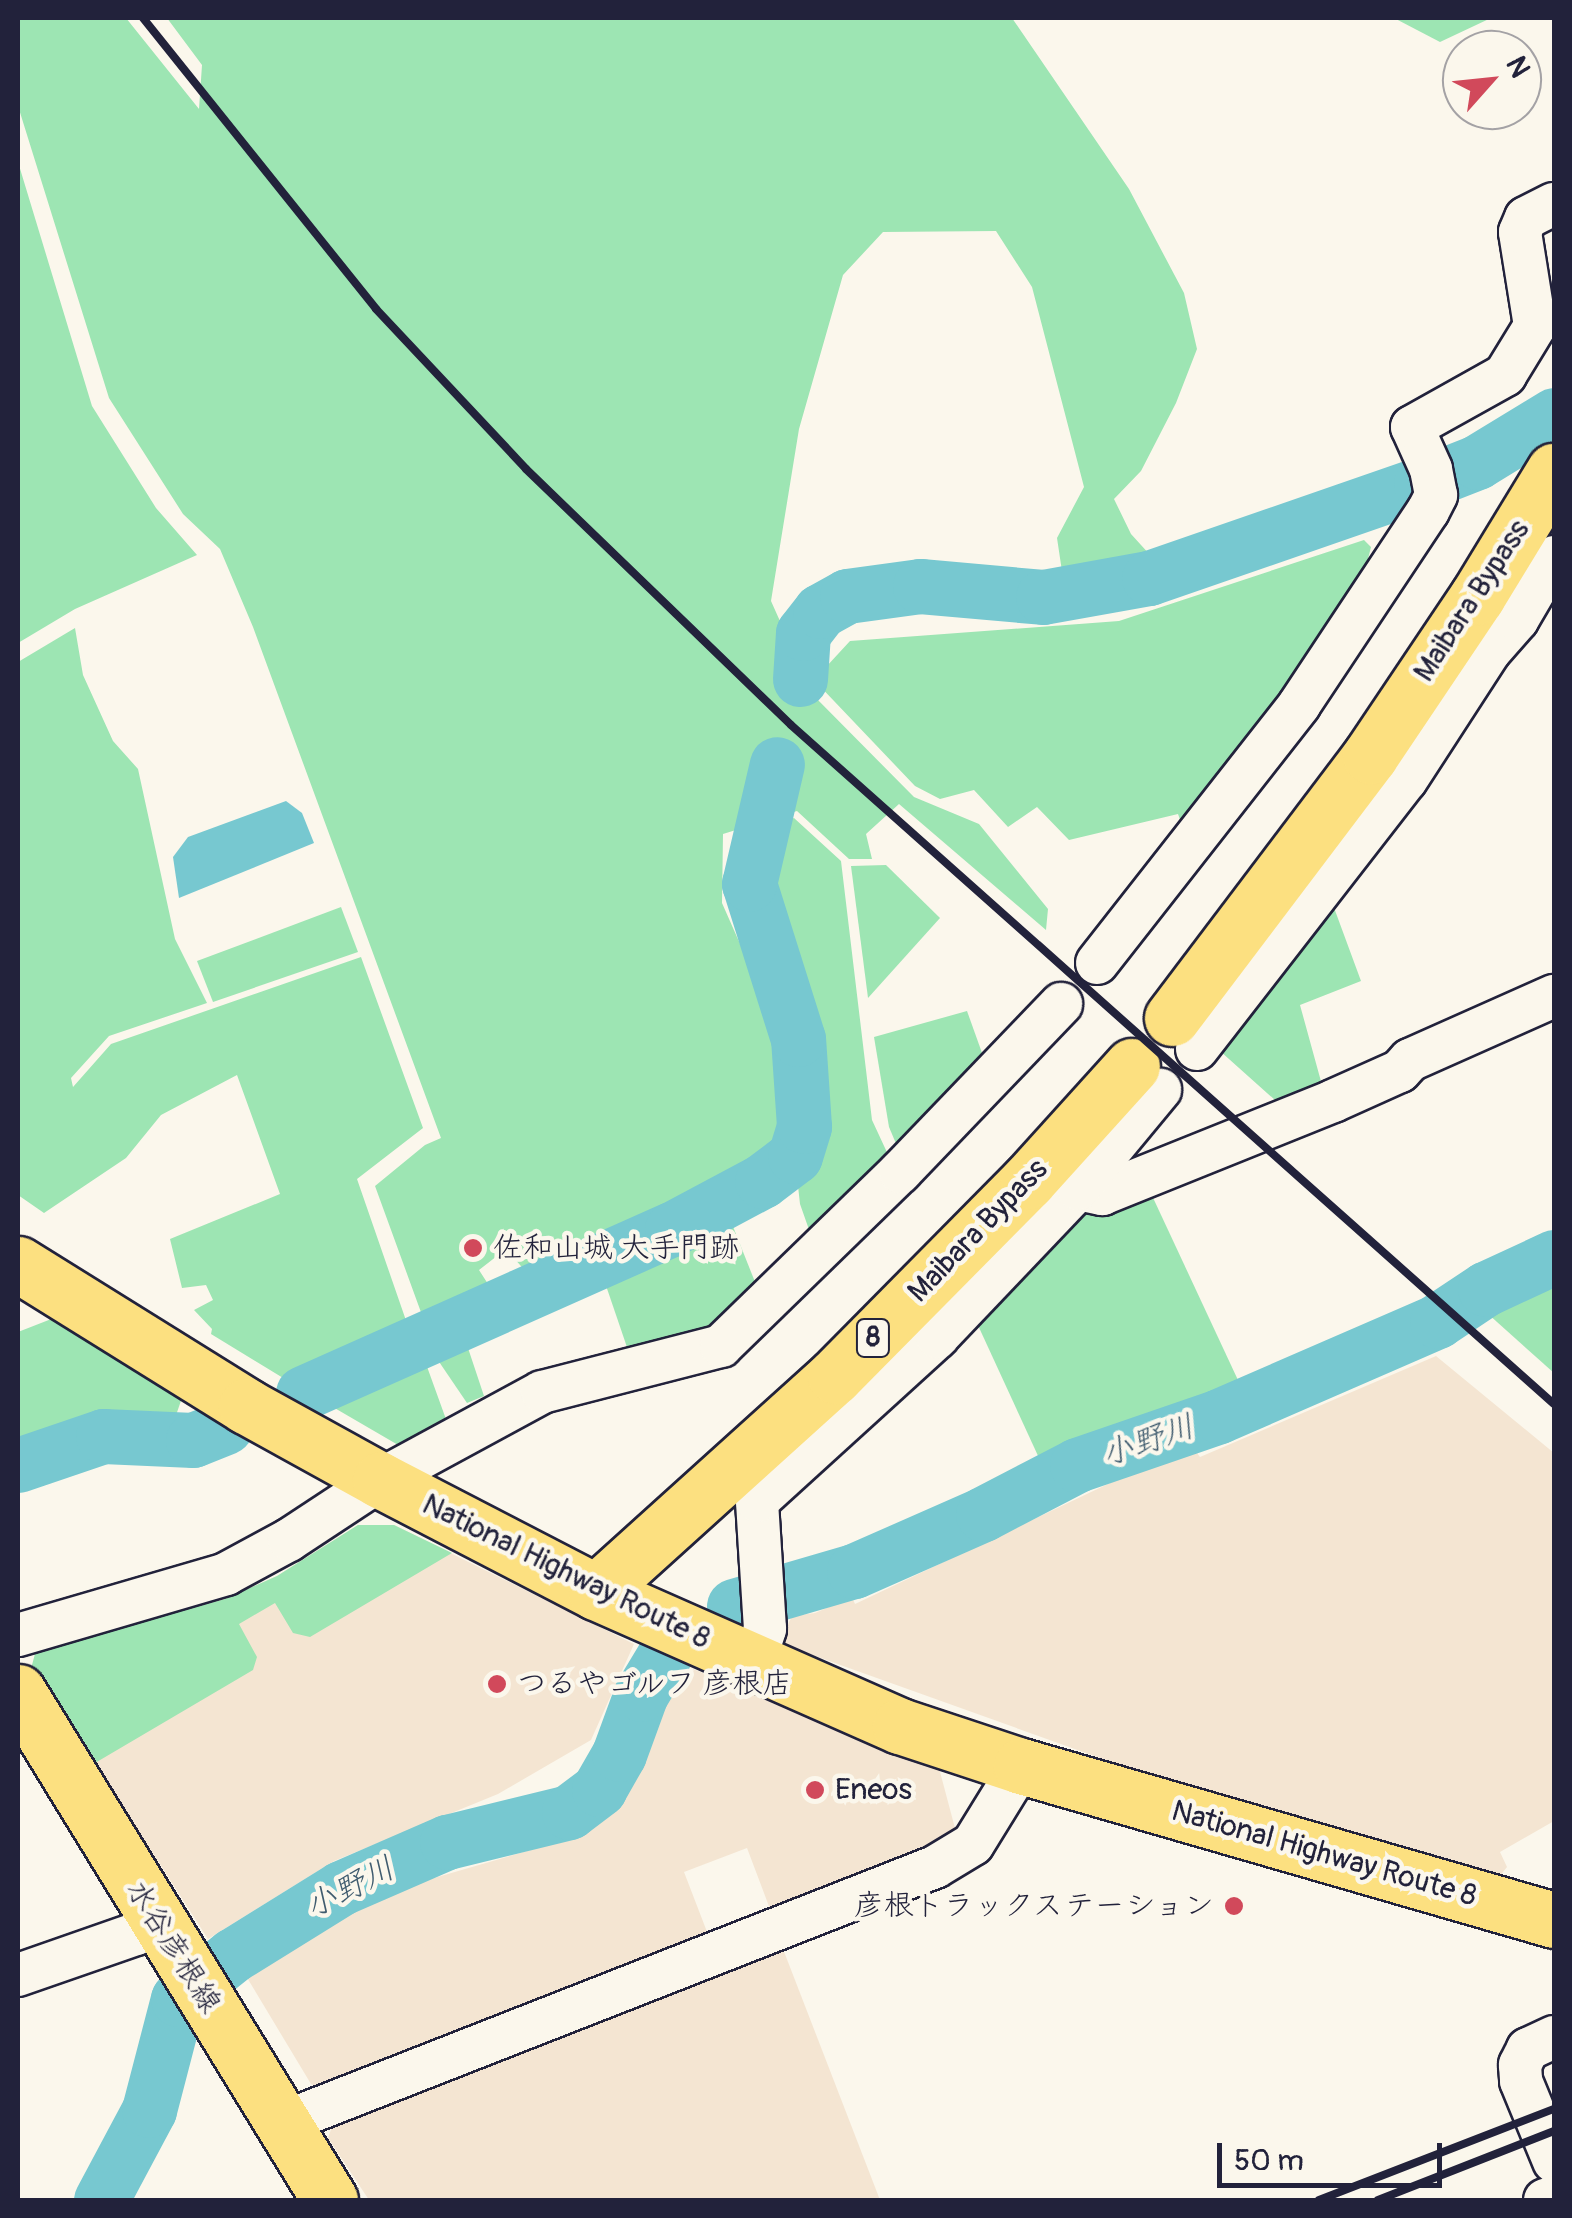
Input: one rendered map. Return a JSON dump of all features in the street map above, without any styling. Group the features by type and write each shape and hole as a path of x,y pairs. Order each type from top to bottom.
{"main road":[{"name":"Maibara Bypass","path":"1184,1034 1477,598 1554,471"},
{"name":"Maibara Bypass","path":"596,1592 836,1376 1028,1181 1146,1078"},
{"name":"National Highway Route 8","path":"18,1264 246,1406 380,1480 596,1592 900,1726 1020,1766 1554,1920"},
{"name":"水谷彦根線","path":"18,1692 330,2200"}],"street":[{"path":"1097,963 1299,704 1434,482 1412,427 1505,376 1535,326 1520,232 1526,218 1554,204"},
{"path":"1184,1034 1406,780 1488,652 1516,620 1554,557"},
{"path":"1078,1189 1102,1194 1333,1102 1400,1071 1410,1060 1554,996"},
{"path":"18,1634 226,1574 290,1540 380,1480 542,1392 721,1346 900,1172 1062,1004"},
{"path":"754,1663 766,1629 757,1501 937,1337 1078,1189 1146,1078"},
{"path":"282,2123 935,1867 972,1844 1020,1766"},
{"path":"18,1975 136,1934 157,1922"},
{"path":"1554,2038 1528,2048 1520,2065 1521,2082 1554,2161"},
{"path":"1545,2200 1554,2197"}],"shaded area":[{"path":"1436,1356 1554,1453 1554,1821 1500,1852 1507,1867 1494,1883 1128,1768 779,1643 792,1616 815,1613 852,1597 855,1604 1129,1474 1194,1449 1200,1457"},
{"path":"358,1525 394,1525 634,1644 591,1740 498,1794 334,1861 208,1939 32,1665 89,1633 225,1599 277,1576"},
{"path":"693,1669 939,1768 956,1832 931,1850 770,1909 747,1848 684,1872 709,1937 315,2086 311,2084 246,1976 260,1963 310,1934 403,1887 565,1840 600,1822 634,1767 674,1683 684,1686"},
{"path":"783,1949 880,2200 369,2200 328,2138 335,2118"}],"green space":[{"path":"18,18 126,18 199,109 202,65 167,18 1012,18 1129,189 1184,293 1197,349 1176,403 1141,471 1114,499 1131,534 1151,556 1093,580 1063,578 1057,538 1084,487 1032,287 996,231 883,232 843,275 799,429 771,601 813,695 914,797 979,824 1048,909 1046,930 899,804 866,834 872,859 849,859 797,811 723,834 722,903 778,1030 783,1123 779,1145 686,1203 527,1273 506,1249 479,1270 497,1298 426,1326 375,1186 425,1145 441,1138 253,627 220,549 183,514 109,398 18,106"},
{"path":"1394,18 1491,18 1466,30 1442,30 1440,42"},
{"path":"18,162 92,406 156,508 197,555 75,609 18,643"},
{"path":"1364,540 1371,547 1359,595 1184,831 1178,814 1069,840 1037,807 1008,827 974,790 940,799 915,786 814,680 850,641 1119,621"},
{"path":"75,628 83,675 113,741 138,769 175,939 207,1003 109,1036 71,1078 73,1087 111,1044 361,957 423,1128 357,1179 410,1332 293,1384 211,1334 212,1329 194,1310 213,1300 206,1285 182,1288 170,1239 280,1194 237,1075 161,1115 126,1158 44,1213 18,1195 18,662"},
{"path":"794,818 841,861 872,1120 891,1161 813,1241 800,1204 796,1168 805,1160 815,1128 805,1034 759,880 772,826"},
{"path":"886,865 940,918 868,998 851,866"},
{"path":"1333,905 1361,981 1300,1005 1322,1085 1285,1109 1220,1051"},
{"path":"341,907 358,952 213,1002 197,961"},
{"path":"967,1011 986,1064 900,1153 889,1127 874,1037"},
{"path":"1148,1187 1244,1393 1045,1471 976,1321 1075,1216"},
{"path":"726,1209 759,1292 704,1340 630,1356 600,1268"},
{"path":"1554,1278 1554,1373 1487,1313"},
{"path":"59,1316 184,1392 174,1421 18,1473 18,1332"},
{"path":"463,1333 484,1396 467,1403 429,1347"},
{"path":"421,1350 447,1422 405,1449 326,1403 335,1396 327,1390"},
{"path":"358,1525 394,1525 452,1553 310,1637 293,1633 275,1603 239,1624 257,1657 253,1670 95,1763 32,1665 36,1650 225,1599 277,1576"}],"water":[{"path":"286,801 302,813 314,843 179,898 173,857 188,837"}],"waterway":[{"path":"800,679 803,633 820,611 847,596 920,586 1043,597 1149,578 1477,462 1554,415"},
{"path":"303,1393 672,1229 762,1181 795,1156 804,1126 798,1039 749,884 777,764"},
{"name":"小野川","path":"734,1606 854,1571 983,1514 1077,1465 1219,1416 1437,1321 1485,1289 1554,1257"},
{"path":"18,1465 103,1436 193,1440 226,1427"},
{"name":"小野川","path":"101,2200 149,2110 178,1999 233,1955 341,1888 447,1842 569,1812 599,1789 619,1754 641,1694 665,1654"}],"railway":[{"path":"143,18 376,309 526,469 791,725 1554,1404"},
{"path":"1319,2200 1554,2109"},
{"path":"1378,2200 1554,2131"}],"place":[{"name":"佐和山城 大手門跡","path":"473,1248"},
{"name":"つるやゴルフ 彦根店","path":"497,1684"},
{"name":"Eneos","path":"815,1790"},
{"name":"彦根トラックステーション","path":"1234,1906"}]}
